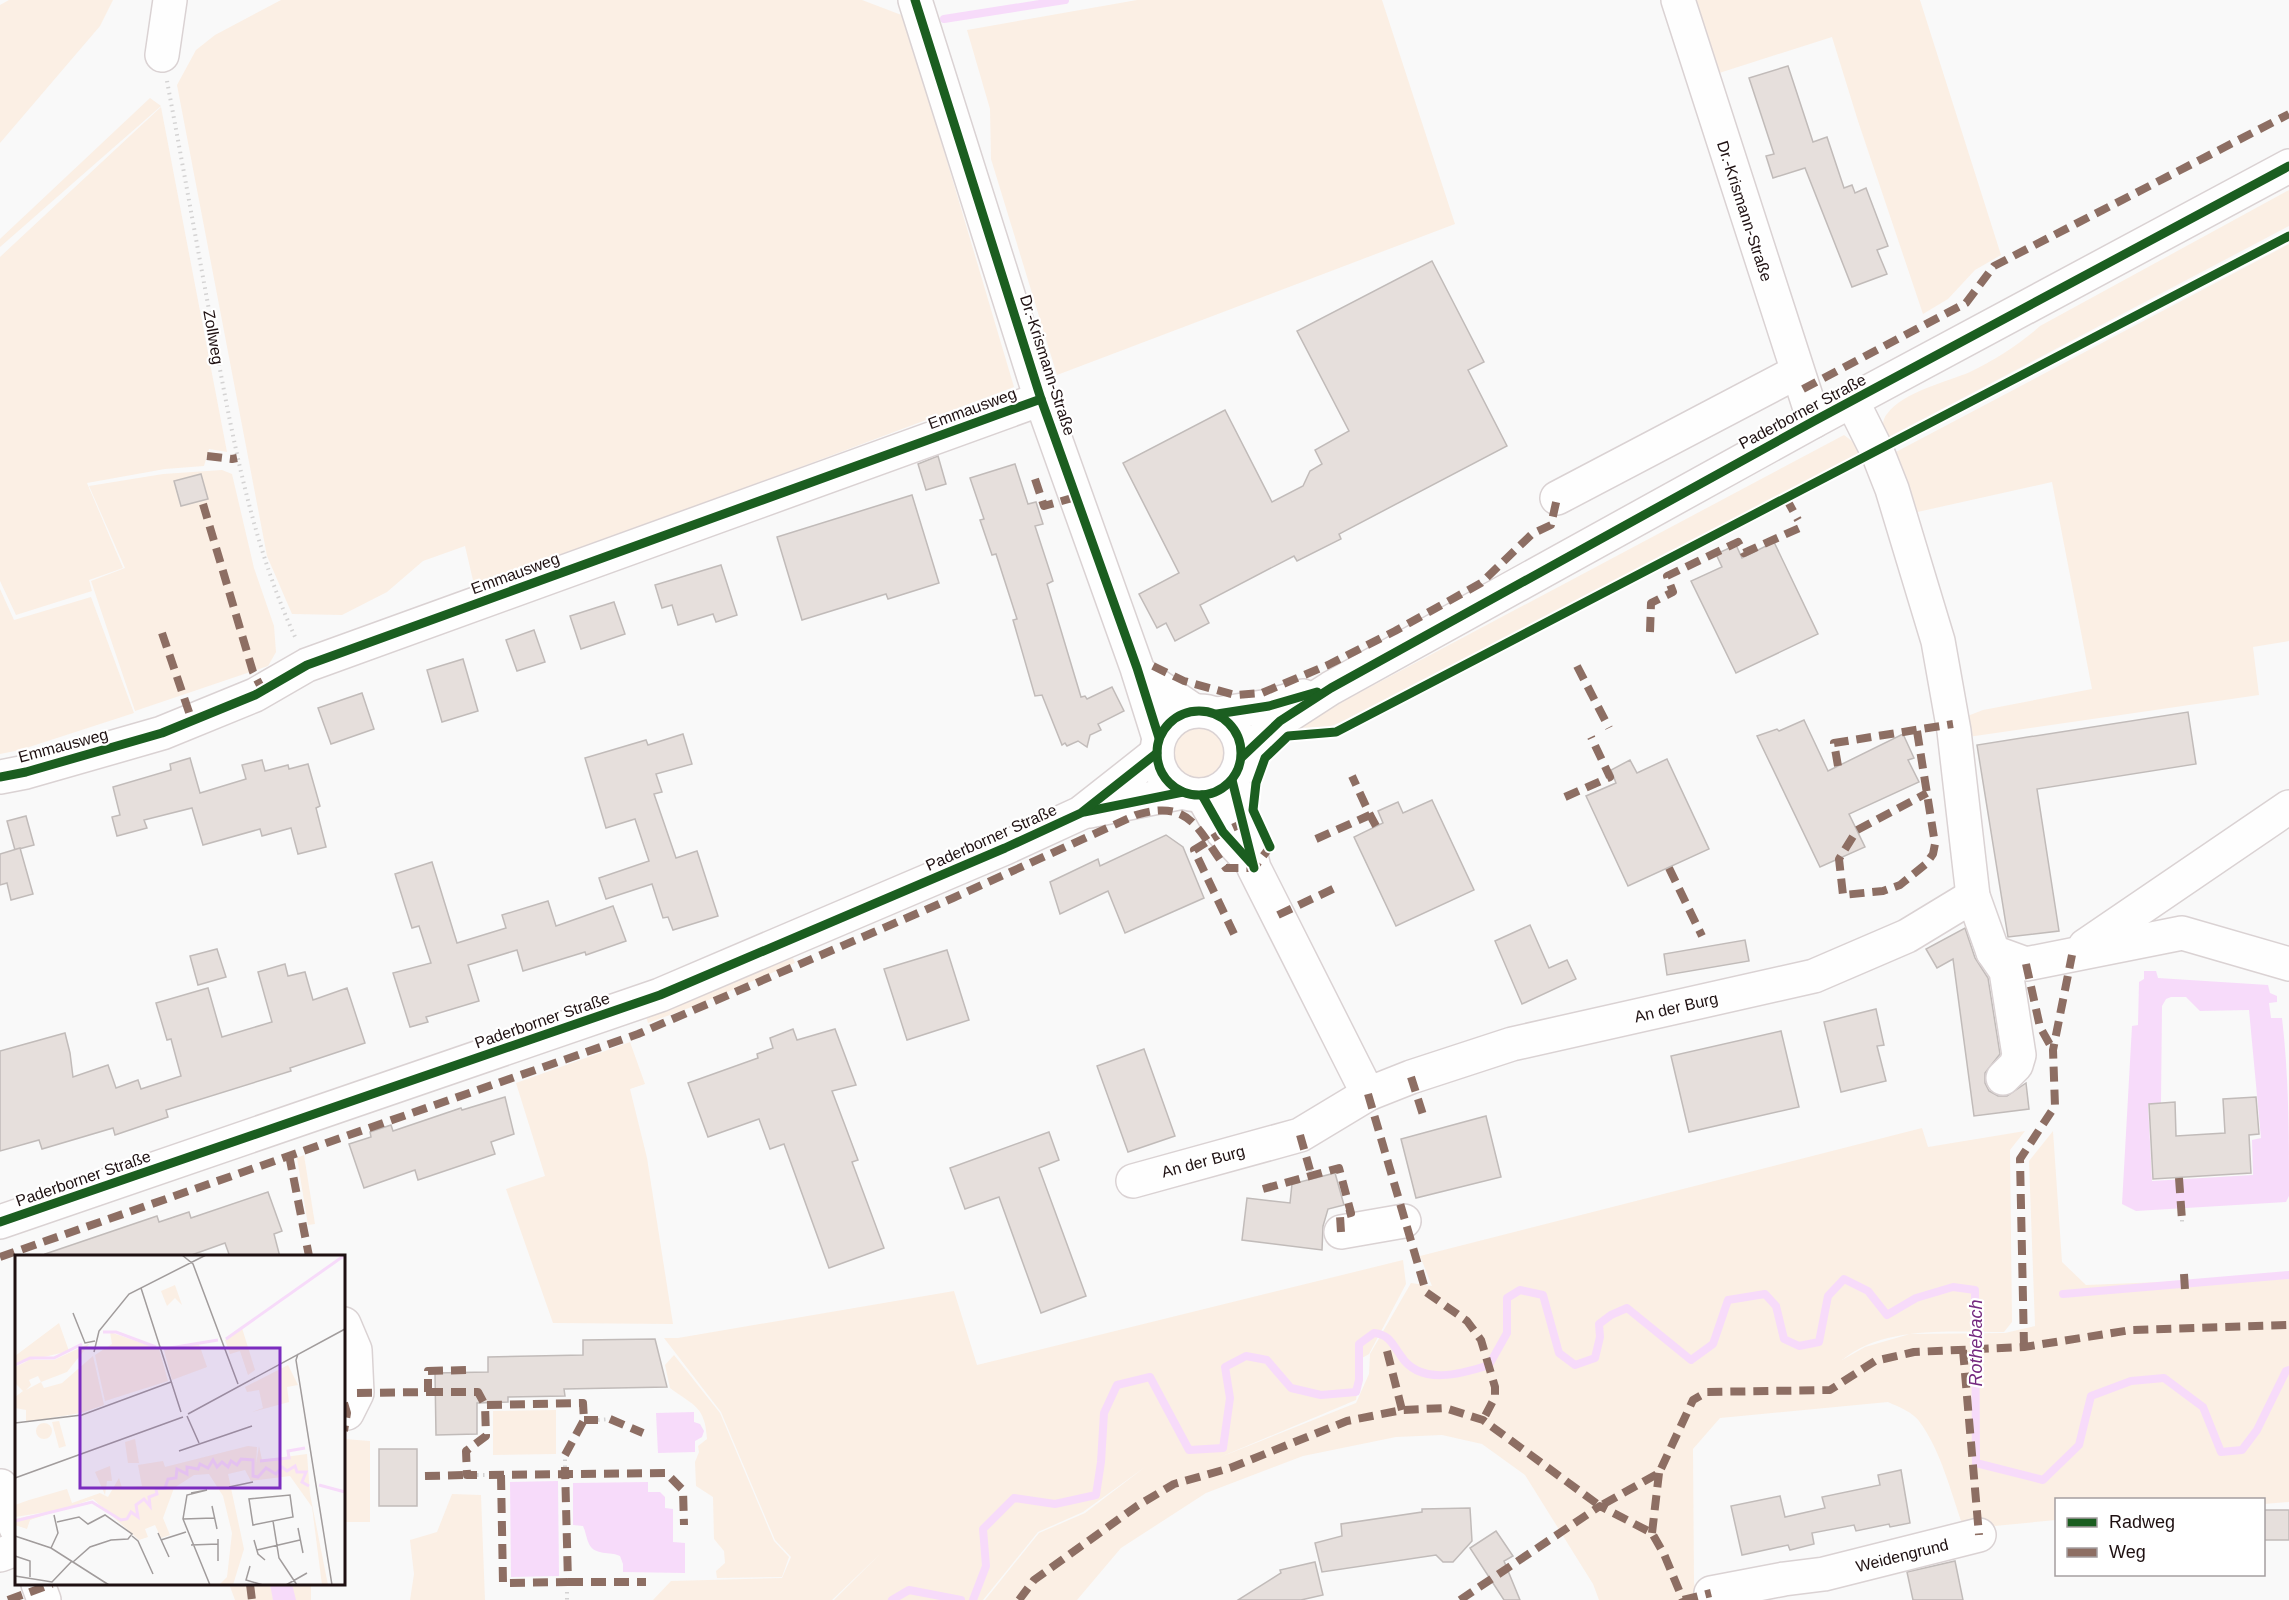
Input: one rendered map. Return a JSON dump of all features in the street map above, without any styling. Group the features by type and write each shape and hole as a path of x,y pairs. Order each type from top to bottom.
{"street":[{"path":"162,55 170,0"},
{"name":"Dr.-Krismann-Straße","path":"915,0 1041,399 1139,673 1158,746"},
{"name":"Dr.-Krismann-Straße","path":"1678,0 1814,421"},
{"name":"Paderborner Straße","path":"0,1222 660,995 1005,848 1081,813 1193,794 1213,793 1280,721 1331,688 1814,421 2289,166"},
{"path":"1557,498 1797,372"},
{"name":"Emmausweg","path":"0,777 26,772 162,733 255,695 307,664 1041,399"},
{"path":"1852,401 1877,451 1892,489 1938,641 1954,731 1973,896 1993,952 2006,971 2019,1055 2016,1065 2003,1078"},
{"path":"1139,673 1205,712 1228,721 1236,731 1241,743 1237,769 1252,863 1368,1094"},
{"name":"Paderborner Straße","path":"1081,813 1158,746 1165,728 1172,719 1205,712 1269,706 1331,688"},
{"path":"1158,746 1159,766 1164,777 1172,786 1193,794 1223,832 1252,863"},
{"path":"2072,955 2289,807"},
{"name":"An der Burg","path":"1133,1180 1300,1135 1368,1094 1411,1077 1507,1031 1814,976 1907,936 1973,896"},
{"path":"1993,952 2026,964 2182,933 2289,964"},
{"path":"1341,1232 1404,1221"},
{"path":"345,1326 356,1350 357,1393 347,1413"},
{"path":"1,1486 15,1525"},
{"name":"Weidengrund","path":"1711,1593 1784,1579 1828,1587 1979,1535"},
{"path":"0,1556 15,1549"},
{"path":"38,1585 44,1600"}],"path":[{"path":"598,1420 610,1419"},
{"path":"565,1467 566,1455"},
{"path":"477,1475 489,1475"},
{"path":"567,1592 567,1600"}],"shaded area":[{"path":"9,0 113,0 100,26 0,143 0,5"},
{"path":"281,0 862,0 904,16 1014,387 475,589 465,546 423,561 387,592 342,615 292,614 267,556 177,85 196,50 215,35"},
{"path":"1137,0 1382,0 1455,224 1057,375 991,159 990,109 967,30"},
{"path":"1689,0 1920,0 2001,255 1975,270 1948,299 1923,314 1832,37 1713,75"},
{"path":"150,98 161,106 0,247 0,239"},
{"path":"161,107 227,452 209,449 204,466 165,469 87,483 123,568 89,580 92,591 16,615 0,581 0,257"},
{"path":"2289,190 2289,226 1883,440 1885,417 1894,406 1903,400 1989,362 2040,326"},
{"path":"2289,244 2289,641 2253,647 2259,695 1968,737 1965,717 1983,710 2092,689 2052,482 1913,513 1894,453"},
{"path":"1844,435 1865,451 1341,722 1329,727 1293,728"},
{"path":"222,470 232,474 254,568 274,626 276,652 268,666 135,711 91,581 125,568 89,486 163,474"},
{"path":"0,589 14,620 91,597 134,713 20,750 0,754"},
{"path":"1199,726 1209,728 1218,734 1224,743 1226,753 1224,763 1218,772 1209,778 1199,780 1189,778 1180,772 1174,763 1172,753 1174,743 1180,734 1189,728"},
{"path":"793,958 795,963 697,1005 648,1023 646,1016"},
{"path":"2144,971 2156,971 2158,978 2268,985 2270,993 2277,996 2277,1002 2269,1003 2271,1018 2282,1018 2284,1040 2289,1151 2289,1196 2286,1202 2136,1211 2122,1204 2132,1026 2138,1025 2139,982 2144,979","holes":["2171,997 2186,997 2200,1011 2249,1010 2261,1138 2252,1140 2253,1175 2152,1181 2148,1104 2161,1103 2162,1006 2166,999"]},
{"path":"630,1042 645,1084 630,1089 647,1158 673,1324 553,1323 506,1189 545,1176 516,1083"},
{"path":"1922,1128 1928,1147 2025,1131 2010,1150 2012,1322 2004,1332 1911,1334 2005,1333 2035,1326 2029,1161 2053,1131 2062,1262 2086,1285 2289,1277 2289,1502 2265,1504 2265,1498 2055,1498 2055,1520 1964,1529 1940,1460 1927,1433 1913,1415 1888,1402 1720,1418 1693,1449 1694,1583 1698,1600 1599,1600 1593,1584 1525,1475 1482,1444 1442,1435 1396,1437 1303,1456 1206,1493 1121,1548 1077,1600 985,1600 1039,1533 1085,1513 1145,1467 1083,1512 1038,1532 983,1600 834,1600 880,1554 832,1600 653,1600 671,1581 782,1578 791,1557 775,1540 721,1412 664,1338 678,1338 954,1291 977,1365 1403,1260 1406,1284 1369,1354 1362,1358 1356,1400 1218,1458 1356,1403 1369,1374 1370,1354 1411,1283 1432,1286 1420,1256","holes":["1909,1334 1865,1347 1842,1360 1859,1349 1878,1341"]},
{"path":"304,1155 315,1224 308,1225 297,1158"},
{"path":"674,1355 720,1413 774,1541 789,1557 782,1577 717,1578 716,1571 725,1563 724,1551 714,1539 713,1497 696,1486 695,1462 699,1452 698,1446 707,1439 706,1428 697,1408 670,1388 665,1365"},
{"path":"556,1410 556,1454 493,1455 493,1411"},
{"path":"694,1412 694,1422 700,1424 704,1431 702,1437 695,1441 695,1452 658,1453 656,1413"},
{"path":"345,1439 370,1441 370,1522 345,1522"},
{"path":"558,1481 559,1576 511,1577 510,1482"},
{"path":"648,1482 648,1492 660,1492 665,1497 665,1508 673,1509 673,1542 685,1543 685,1573 623,1572 620,1556 595,1550 589,1544 583,1526 573,1525 573,1483"},
{"path":"452,1494 481,1495 485,1600 410,1600 414,1574 410,1540 437,1532"},
{"path":"229,1585 311,1585 311,1600 235,1600"},
{"path":"270,1585 292,1585 296,1600 273,1600"}],"building":[{"path":"1788,66 1813,142 1827,137 1844,188 1852,185 1855,193 1866,188 1888,246 1877,250 1887,274 1852,287 1805,168 1773,178 1766,156 1774,154 1749,78"},
{"path":"1432,261 1484,362 1468,370 1507,446 1339,534 1341,539 1297,561 1294,556 1200,605 1209,623 1175,641 1166,623 1157,628 1139,594 1179,573 1123,463 1225,410 1272,502 1303,486 1310,471 1322,464 1315,450 1349,431 1297,331"},
{"path":"938,456 946,484 926,490 918,464"},
{"path":"1015,464 1028,504 1036,502 1043,524 1035,526 1053,581 1047,584 1081,697 1085,696 1087,699 1112,687 1124,711 1098,724 1101,730 1090,735 1087,747 1078,741 1067,746 1065,743 1062,745 1042,695 1035,696 1013,620 1017,619 996,554 992,555 980,520 984,519 970,478"},
{"path":"201,474 208,499 181,506 174,481"},
{"path":"912,495 939,583 888,599 886,594 802,620 777,537"},
{"path":"1774,542 1818,634 1736,673 1691,581 1722,567 1716,554 1736,545 1742,558"},
{"path":"721,565 737,615 716,622 713,614 678,625 672,605 662,608 655,585"},
{"path":"614,602 625,634 581,649 570,616"},
{"path":"534,630 545,662 517,671 506,640"},
{"path":"463,659 478,711 442,722 427,670"},
{"path":"362,693 374,729 331,744 318,708"},
{"path":"2188,712 2196,764 2037,789 2059,931 2008,937 1977,745"},
{"path":"1804,720 1828,771 1903,734 1914,758 1908,760 1919,782 1849,814 1865,847 1820,867 1757,736 1777,729 1779,731"},
{"path":"683,734 692,764 656,774 662,792 654,794 676,858 697,851 718,916 673,930 668,917 663,918 652,884 606,899 599,878 649,861 635,819 606,828 585,758 646,740 648,745"},
{"path":"190,758 200,793 246,779 242,765 262,760 265,771 288,765 289,769 308,764 320,806 316,808 326,847 298,854 291,828 262,836 260,829 203,845 192,808 144,820 147,828 117,836 112,817 120,815 113,787 171,770 170,764"},
{"path":"1667,759 1709,849 1628,886 1586,796 1616,783 1611,770 1630,760 1637,773"},
{"path":"1432,800 1474,890 1396,926 1354,837 1383,823 1378,811 1398,802 1403,813"},
{"path":"26,816 34,845 15,850 7,821"},
{"path":"1166,835 1183,847 1204,898 1125,933 1108,891 1060,914 1050,882 1098,859 1100,866"},
{"path":"20,848 33,894 11,900 7,883 0,885 0,854"},
{"path":"432,862 457,943 506,928 502,915 548,901 556,926 613,906 626,941 586,955 585,952 523,971 517,950 468,965 479,1001 426,1017 428,1022 410,1027 393,973 431,963 419,926 412,928 395,874"},
{"path":"1530,925 1549,968 1567,960 1576,979 1522,1004 1495,941"},
{"path":"1965,928 1975,958 1988,978 2000,1054 1985,1073 1985,1083 1989,1091 1998,1096 2007,1096 2026,1083 2029,1109 1974,1116 1953,959 1937,968 1926,949"},
{"path":"1745,940 1749,961 1667,975 1664,954"},
{"path":"217,949 226,977 198,985 190,956"},
{"path":"947,950 969,1020 907,1040 884,969"},
{"path":"285,964 288,976 305,972 313,1000 347,988 365,1043 290,1068 291,1071 166,1110 168,1117 115,1135 113,1128 42,1149 39,1140 0,1151 0,1051 65,1033 73,1077 108,1065 116,1088 138,1080 141,1089 181,1076 171,1039 167,1040 156,1003 208,988 222,1037 272,1022 258,972"},
{"path":"1876,1009 1884,1045 1877,1046 1886,1081 1841,1092 1824,1022"},
{"path":"793,1029 797,1040 835,1029 856,1085 832,1091 858,1160 852,1162 884,1248 829,1268 784,1144 770,1149 759,1119 708,1137 688,1083 758,1058 757,1054 773,1048 770,1038"},
{"path":"1781,1031 1799,1107 1689,1132 1671,1056"},
{"path":"1144,1049 1175,1136 1128,1152 1097,1066"},
{"path":"505,1097 514,1134 491,1142 495,1154 418,1180 415,1170 364,1188 349,1144 371,1137 370,1132 391,1125 393,1131 461,1108 462,1110"},
{"path":"2256,1097 2259,1134 2249,1135 2251,1173 2153,1179 2149,1104 2175,1102 2176,1136 2225,1133 2223,1099"},
{"path":"1486,1116 1501,1177 1416,1198 1401,1139"},
{"path":"1049,1132 1059,1160 1039,1168 1086,1296 1041,1313 999,1197 965,1209 950,1168"},
{"path":"1335,1173 1344,1205 1328,1209 1323,1226 1322,1250 1242,1240 1247,1198 1290,1203 1292,1184"},
{"path":"268,1192 282,1231 274,1234 279,1255 229,1255 225,1243 192,1255 45,1254 157,1216 159,1222 189,1212 191,1218"},
{"path":"655,1339 667,1387 564,1389 565,1396 508,1397 508,1402 477,1403 477,1434 436,1435 435,1373 488,1372 488,1357 583,1355 583,1340"},
{"path":"379,1449 417,1449 417,1506 379,1506"},
{"path":"1901,1470 1910,1523 1890,1527 1889,1524 1856,1531 1854,1525 1812,1533 1814,1544 1790,1550 1788,1545 1742,1555 1731,1506 1780,1496 1785,1517 1825,1508 1822,1497 1880,1485 1878,1475"},
{"path":"1470,1508 1472,1541 1453,1562 1443,1562 1436,1555 1322,1572 1315,1543 1342,1536 1341,1524 1422,1512 1422,1509"},
{"path":"2265,1510 2289,1510 2289,1540 2265,1540"},
{"path":"1496,1531 1513,1556 1504,1561 1520,1600 1504,1600 1470,1548"},
{"path":"1955,1561 1963,1600 1913,1600 1907,1572"},
{"path":"1315,1562 1323,1595 1301,1600 1238,1600 1281,1573 1280,1570"}],"waterway":[{"path":"944,19 1065,0"},
{"path":"2063,1294 2289,1275"},
{"name":"Rothebach","path":"973,1600 986,1566 983,1529 1014,1498 1055,1504 1096,1495 1104,1413 1117,1385 1150,1377 1189,1450 1223,1448 1230,1398 1225,1367 1246,1356 1267,1360 1291,1388 1321,1395 1356,1392 1359,1380 1359,1344 1374,1333 1387,1338 1409,1365 1419,1371 1442,1375 1467,1372 1489,1365 1507,1333 1507,1298 1520,1290 1543,1295 1559,1353 1575,1365 1595,1358 1600,1337 1599,1324 1611,1315 1627,1308 1691,1360 1713,1344 1728,1300 1765,1294 1776,1306 1784,1339 1799,1346 1819,1342 1828,1296 1844,1279 1868,1291 1887,1315 1916,1298 1953,1287 1975,1290 1976,1463 2043,1480 2079,1445 2091,1396 2131,1381 2164,1378 2203,1407 2221,1452 2242,1450 2257,1430 2286,1371 2289,1370"},
{"name":"Rothebach","path":"892,1600 909,1590 961,1600"}],"marked path":[{"path":"1803,389 1966,303 1994,266 2289,114"},
{"path":"207,456 237,458"},
{"path":"1035,479 1044,506 1076,497"},
{"path":"1153,666 1184,681 1235,695 1262,693 1328,665 1481,583 1532,534 1551,525 1557,498"},
{"path":"1786,498 1798,520"},
{"path":"203,504 253,672 263,691"},
{"path":"1650,632 1651,603 1673,592 1667,576 1738,542 1744,553 1806,525"},
{"path":"162,633 192,721"},
{"path":"1577,666 1609,728"},
{"path":"1838,766 1834,743 1953,724"},
{"path":"1917,731 1935,844 1933,854 1926,864 1900,885 1883,891 1843,895 1839,859 1857,830 1927,793"},
{"path":"1565,797 1610,777 1591,737"},
{"path":"1316,839 1370,815 1352,776"},
{"path":"0,1257 638,1034 953,898 1136,815 1155,811 1169,811 1181,815 1200,830 1226,868 1254,868 1270,847 1268,843"},
{"path":"1370,815 1376,826"},
{"path":"1234,934 1194,850 1223,832 1248,821"},
{"path":"1669,868 1702,936"},
{"path":"1278,915 1337,887"},
{"path":"2024,1347 2020,1159 2055,1106 2053,1050 2072,955"},
{"path":"2026,964 2040,1027 2053,1050"},
{"path":"1411,1077 1424,1118"},
{"path":"1368,1094 1426,1292 1467,1321 1481,1340 1495,1387 1495,1397 1483,1420"},
{"path":"1300,1135 1310,1170"},
{"path":"289,1155 309,1255"},
{"path":"1263,1189 1339,1168 1351,1213 1340,1216 1341,1232"},
{"path":"2179,1178 2182,1220"},
{"path":"2184,1274 2185,1290"},
{"path":"1019,1600 1034,1580 1137,1506 1174,1484 1230,1468 1347,1421 1402,1410 1445,1408 1483,1420 1600,1506 1659,1473 1693,1400 1707,1392 1830,1390 1875,1361 1914,1352 2024,1347 2131,1330 2289,1325"},
{"path":"1963,1350 1979,1535"},
{"path":"1387,1351 1402,1410"},
{"path":"357,1393 428,1392 428,1371 467,1370"},
{"path":"428,1392 478,1392 485,1405"},
{"path":"477,1475 467,1475 466,1451 486,1436 485,1405 583,1403 584,1420 565,1455"},
{"path":"345,1406 347,1413 345,1425"},
{"path":"610,1419 643,1433"},
{"path":"584,1420 598,1420"},
{"path":"501,1475 503,1583 568,1582 565,1467"},
{"path":"489,1475 666,1473 683,1490 684,1525"},
{"path":"1652,1533 1659,1473"},
{"path":"425,1476 467,1475"},
{"path":"1460,1600 1600,1506 1652,1533 1664,1554 1683,1600"},
{"path":"568,1582 646,1582"},
{"path":"8,1600 49,1585"},
{"path":"250,1585 252,1600"},
{"path":"1683,1600 1711,1593"}],"cycle path":[{"path":"915,0 1041,399 1137,668 1159,738"},
{"path":"1242,757 1280,721 1331,688 1814,421 2289,166"},
{"path":"1270,847 1253,810 1256,783 1265,758 1288,736 1336,732 2289,236"},
{"path":"0,777 26,772 162,733 255,695 307,665 1041,399"},
{"path":"1217,714 1269,706 1317,692"},
{"path":"1191,711 1207,711 1223,718 1234,729 1241,745 1241,753 1238,769 1229,783 1207,795 1191,795 1175,788 1164,777 1157,761 1157,745 1164,729 1175,718 1191,711"},
{"path":"0,1222 660,995 1005,848 1081,813 1157,753"},
{"path":"1232,780 1254,868"},
{"path":"1084,812 1183,792"},
{"path":"1202,795 1223,832 1251,863"}]}
